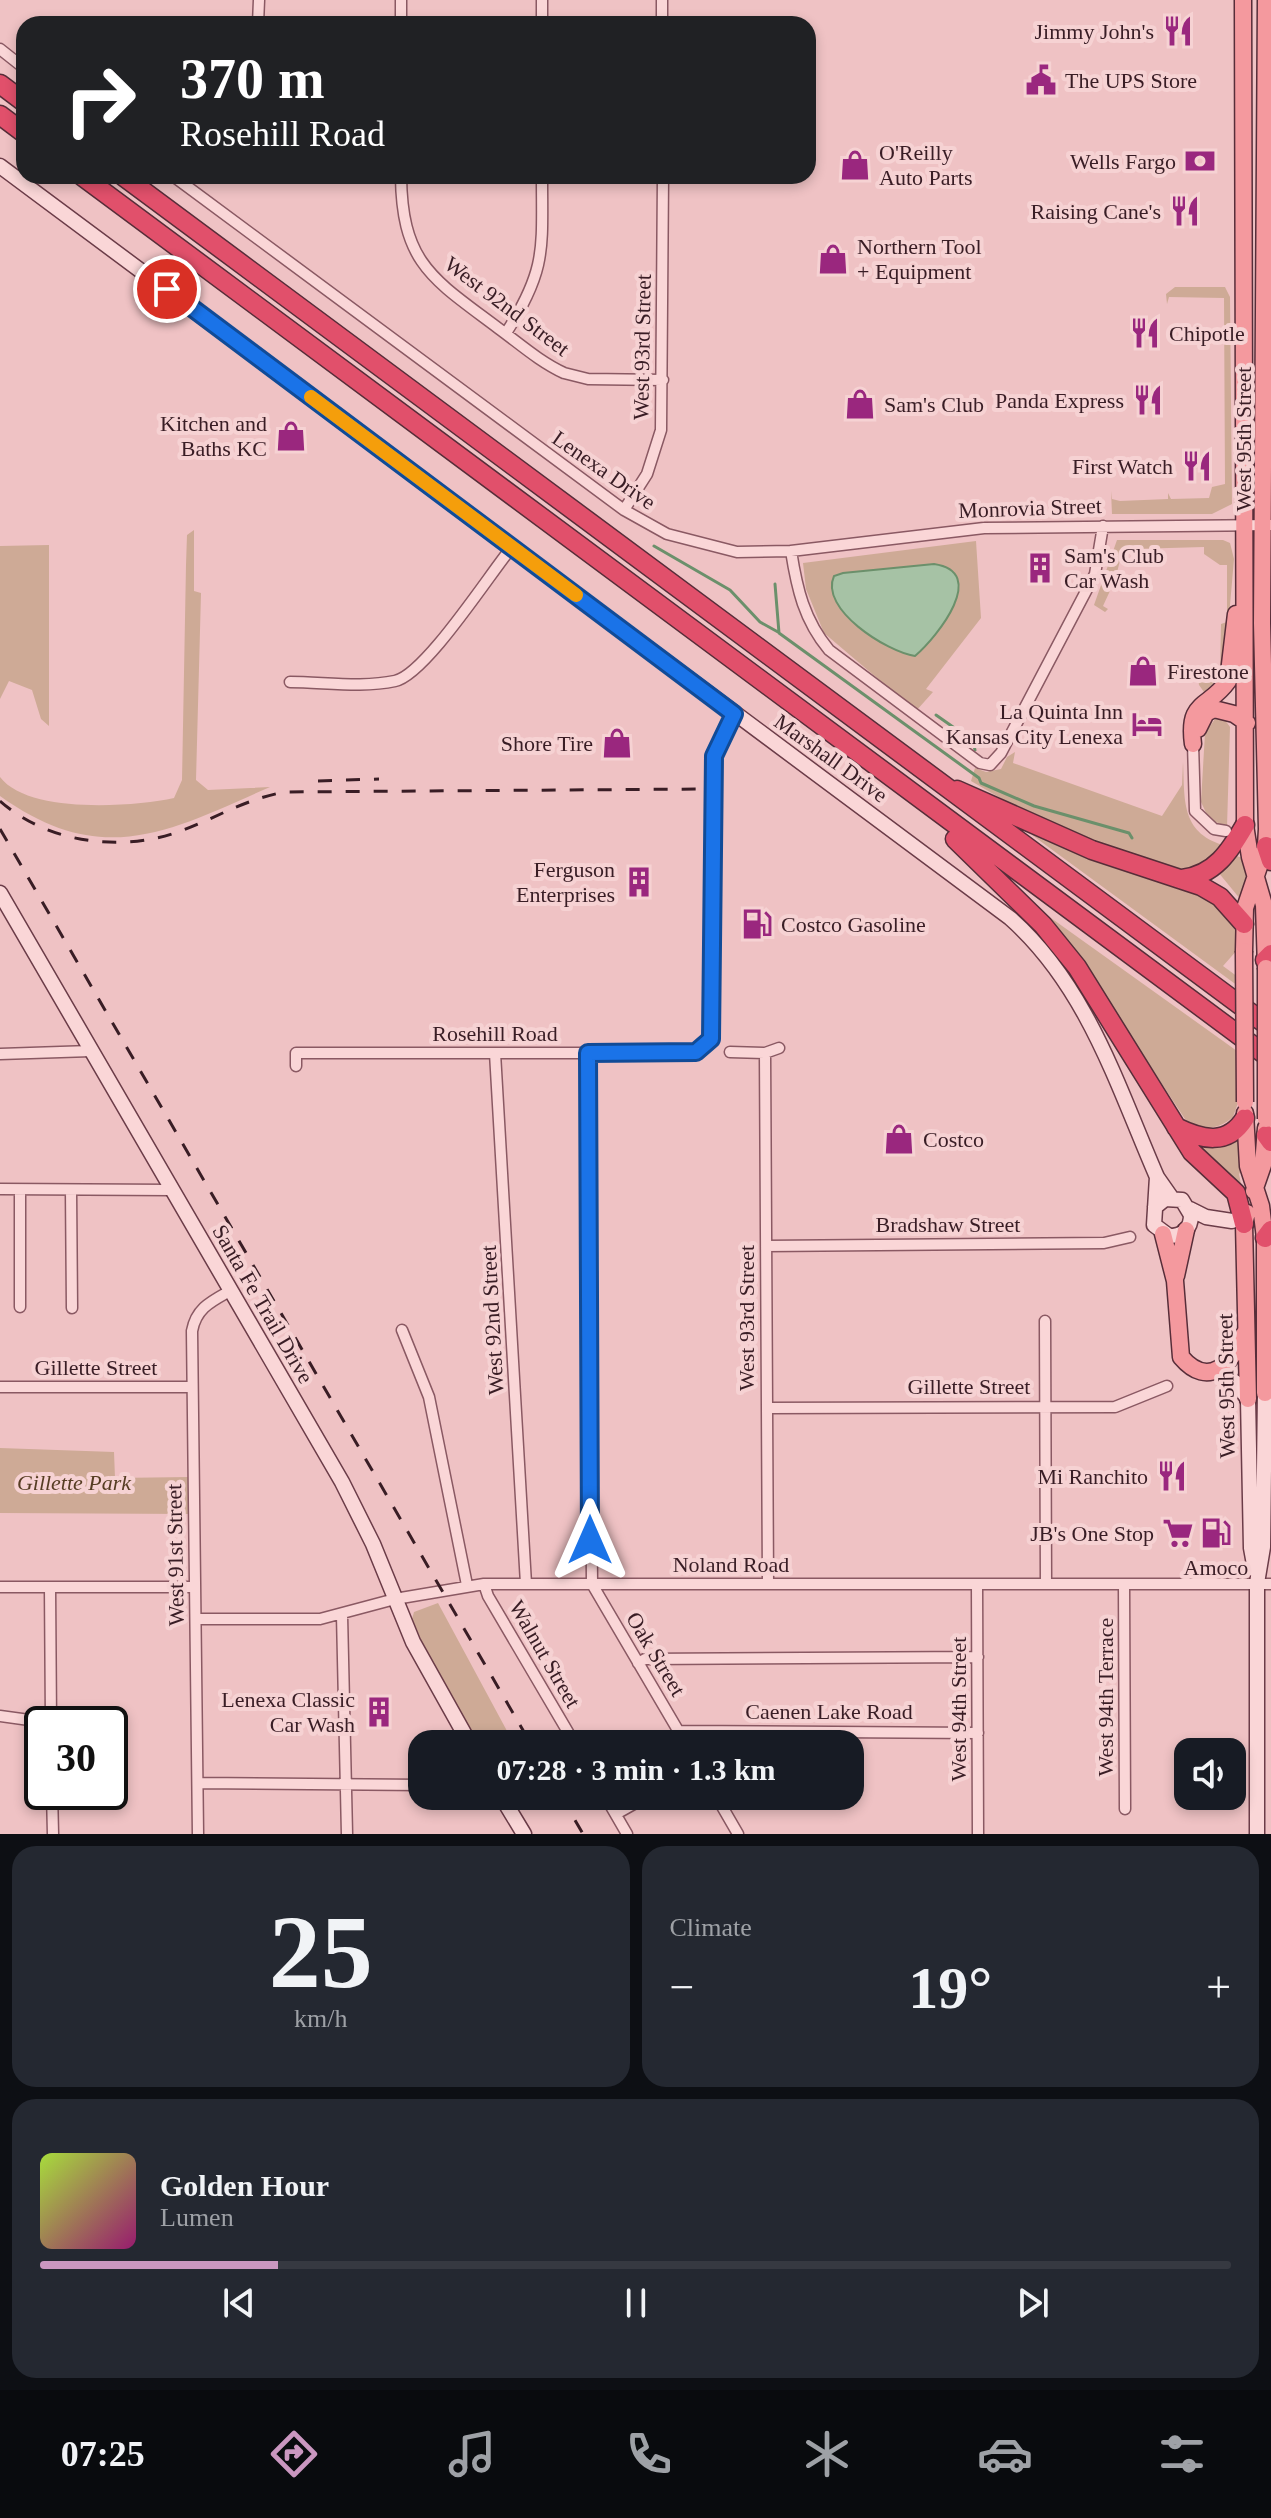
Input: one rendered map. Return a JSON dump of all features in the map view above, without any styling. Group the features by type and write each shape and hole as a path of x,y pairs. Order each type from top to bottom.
{"highway":[{"path":"93,184 891,780 1271,1059"},
{"path":"134,184 1271,1028"},
{"path":"933,779 1092,850 1213,892 1244,924"},
{"path":"891,780 1058,942 1090,985 1192,1152 1233,1188 1236,1224"},
{"path":"1180,879 1201,875 1221,861 1245,825"},
{"path":"1174,1126 1197,1138 1214,1139 1231,1133 1245,1110"}],"main road":[{"name":"West 95th Street","path":"1243,0 1245,825 1264,905 1268,1132 1263,1165 1255,1189 1236,1224 1247,1325 1248,1399"},
{"name":"West 95th Street","path":"1266,0 1269,185 1265,256 1268,854 1256,877 1244,924 1244,951 1245,1147 1268,1234 1268,1389"},
{"path":"1244,274 1261,265 1265,256"},
{"path":"1244,274 1255,277 1265,294"},
{"path":"1193,744 1191,719 1198,706 1226,684 1232,669 1236,586 1245,568"},
{"path":"1193,744 1201,720 1214,709 1234,714 1247,723"},
{"path":"1175,1281 1188,1228"},
{"path":"1163,1234 1175,1281 1181,1357 1197,1369 1216,1371 1232,1360 1247,1325"}],"street":[{"path":"0,49 16,62"},
{"name":"Marshall Drive","path":"24,184 936,861 1031,936 1053,961 1086,1014 1157,1177 1171,1197"},
{"name":"Lenexa Drive","path":"184,184 624,510 667,534 716,549 791,551"},
{"name":"West 92nd Street","path":"402,184 404,223 418,259 437,282 547,364 572,376 663,380"},
{"path":"506,333 526,301 540,263 542,184"},
{"name":"West 93rd Street","path":"624,510 656,452 661,430 663,184"},
{"name":"Monrovia Street","path":"791,551 984,528 1268,525"},
{"path":"791,551 798,590 811,629 829,650 980,763 990,765 1001,753 1095,574 1103,526"},
{"path":"290,682 385,682 407,676 426,660 512,547"},
{"name":"Rosehill Road","path":"296,1066 296,1053 685,1053 705,1047 713,1029 714,756 734,714"},
{"path":"1193,744 1195,811 1214,829 1226,831"},
{"name":"Santa Fe Trail Drive","path":"0,893 228,1292 354,1504 413,1642 462,1730"},
{"path":"730,1052 765,1053 779,1048"},
{"path":"0,1054 91,1051"},
{"name":"West 92nd Street","path":"495,1053 526,1584"},
{"path":"588,1053 592,1584"},
{"name":"West 93rd Street","path":"765,1053 768,1584"},
{"name":"Marshall Drive","path":"1155,1207 1157,1177"},
{"path":"0,1189 172,1190"},
{"path":"71,1190 72,1308"},
{"path":"20,1191 20,1307"},
{"path":"1171,1197 1182,1200 1190,1209 1206,1217 1236,1224 1188,1228 1175,1236 1163,1234 1152,1219 1155,1207 1171,1197"},
{"path":"1188,1228 1190,1209"},
{"name":"Bradshaw Street","path":"766,1246 1104,1243 1130,1237"},
{"name":"West 91st Street","path":"198,1834 192,1387 194,1321 207,1304 228,1292"},
{"path":"1045,1321 1046,1584"},
{"path":"402,1330 429,1397 467,1585"},
{"path":"1216,1371 1235,1382 1248,1399"},
{"name":"Gillette Street","path":"767,1408 1115,1407 1167,1386"},
{"name":"Gillette Street","path":"0,1387 192,1387"},
{"name":"West 95th Street","path":"1257,1834 1268,1389"},
{"name":"West 95th Street","path":"1248,1399 1251,1548 1264,1583"},
{"name":"Noland Road","path":"196,1619 296,1621 342,1615 395,1599 484,1584 1264,1583"},
{"name":"Walnut Street","path":"484,1584 488,1596 567,1730"},
{"name":"Oak Street","path":"592,1584 678,1730"},
{"name":"West 94th Street","path":"977,1584 978,1834"},
{"name":"West 94th Terrace","path":"1124,1584 1125,1809"},
{"path":"0,1587 195,1587"},
{"path":"50,1587 51,1706"},
{"path":"342,1615 347,1834"},
{"path":"638,1663 645,1659 686,1658 978,1657"},
{"path":"0,1716 24,1722"},
{"name":"Caenen Lake Road","path":"864,1732 978,1733"},
{"path":"198,1783 408,1785"},
{"path":"52,1810 53,1834"},
{"path":"509,1810 521,1833"},
{"path":"614,1810 627,1834"},
{"path":"616,1814 623,1810"},
{"path":"724,1810 738,1834"}],"green space":[{"path":"1175,287 1225,287 1230,297 1232,504 1212,514 1112,514 1111,491 1112,499 1120,501 1168,499 1168,493 1171,499 1209,498 1212,487 1225,484 1224,298 1169,297 1167,304 1166,294"},
{"path":"194,530 194,591 201,593 196,780 208,790 270,787 199,818 135,836 103,837 71,832 37,818 0,796 0,777 14,789 56,802 108,805 174,798 182,780 187,535"},
{"path":"1117,540 1223,540 1230,543 1234,559 1224,674 1204,692 1199,685 1197,669 1199,676 1220,675 1221,624 1227,622 1227,565 1220,565 1204,554 1204,547 1134,549 1132,556 1131,549 1123,549 1115,580 1103,606 1108,609 1105,612 1094,605"},
{"path":"976,541 981,618 926,689 933,692 916,711 824,633 806,589 803,563"},
{"path":"49,545 49,726 41,719 32,690 9,681 0,699 0,546"},
{"path":"1215,719 1225,720 1230,727 1227,827 1209,819 1201,802 1205,733"},
{"path":"1015,752 1013,763 1162,816 1182,785 1183,762 1185,801 1192,823 1199,832 1223,845 1212,859 1188,872 1076,834 1023,810 971,781 975,768 986,772 1001,769 1007,757"},
{"path":"1034,831 1170,879 1217,905 1231,919 1235,930 1238,949 1223,966 1238,977 1238,986 1032,835"},
{"path":"1233,855 1243,858 1250,878 1241,900 1218,872"},
{"path":"1051,918 1237,1051 1239,1100 1233,1117 1209,1128 1185,1119 1089,973 1048,921"},
{"path":"1240,1138 1242,1170 1239,1174 1242,1189 1197,1149 1199,1145 1219,1146"},
{"name":"Gillette Park","path":"0,1448 114,1452 115,1478 189,1477 188,1514 0,1513"},
{"path":"438,1603 506,1730 470,1730 426,1651 412,1619 414,1612"}],"shaded area":[{"path":"934,564 950,569 957,579 958,591 946,620 915,656 873,638 858,627 836,602 832,589 834,576"}],"waterway":[{"path":"654,546 730,590 760,622 778,632"},
{"path":"775,584 779,633 979,778 981,783 1034,806 1129,833 1132,838"},
{"path":"936,715 973,741 975,750"}],"railway":[{"path":"318,781 379,779"},
{"path":"0,801 18,815 60,834 83,840 130,842 175,833 242,805 285,792 699,789"},
{"path":"0,829 523,1730"},
{"path":"569,1810 583,1834"}],"slow traffic":[{"path":"311,397 576,595"}],"place":[{"name":"Jimmy John's","path":"1178,31"},
{"name":"The UPS Store","path":"1041,80"},
{"name":"Wells Fargo","path":"1200,161"},
{"name":"O'Reilly Auto Parts","path":"855,165"},
{"name":"Raising Cane's","path":"1185,211"},
{"name":"Northern Tool + Equipment","path":"833,259"},
{"name":"Chipotle","path":"1145,333"},
{"name":"Panda Express","path":"1148,400"},
{"name":"Sam's Club","path":"860,404"},
{"name":"Kitchen and Baths KC","path":"291,436"},
{"name":"First Watch","path":"1197,466"},
{"name":"Sam's Club Car Wash","path":"1040,568"},
{"name":"Firestone","path":"1143,671"},
{"name":"La Quinta Inn Kansas City Lenexa","path":"1147,724"},
{"name":"Shore Tire","path":"617,743"},
{"name":"Ferguson Enterprises","path":"639,882"},
{"name":"Costco Gasoline","path":"757,924"},
{"name":"Costco","path":"899,1139"},
{"name":"Mi Ranchito","path":"1172,1476"},
{"name":"JB's One Stop","path":"1178,1533"},
{"name":"Amoco","path":"1216,1533"},
{"name":"Lenexa Classic Car Wash","path":"379,1712"}],"route":[{"path":"167,289 734,714 714,756 711,1039 696,1052 588,1053 590,1540"}]}
